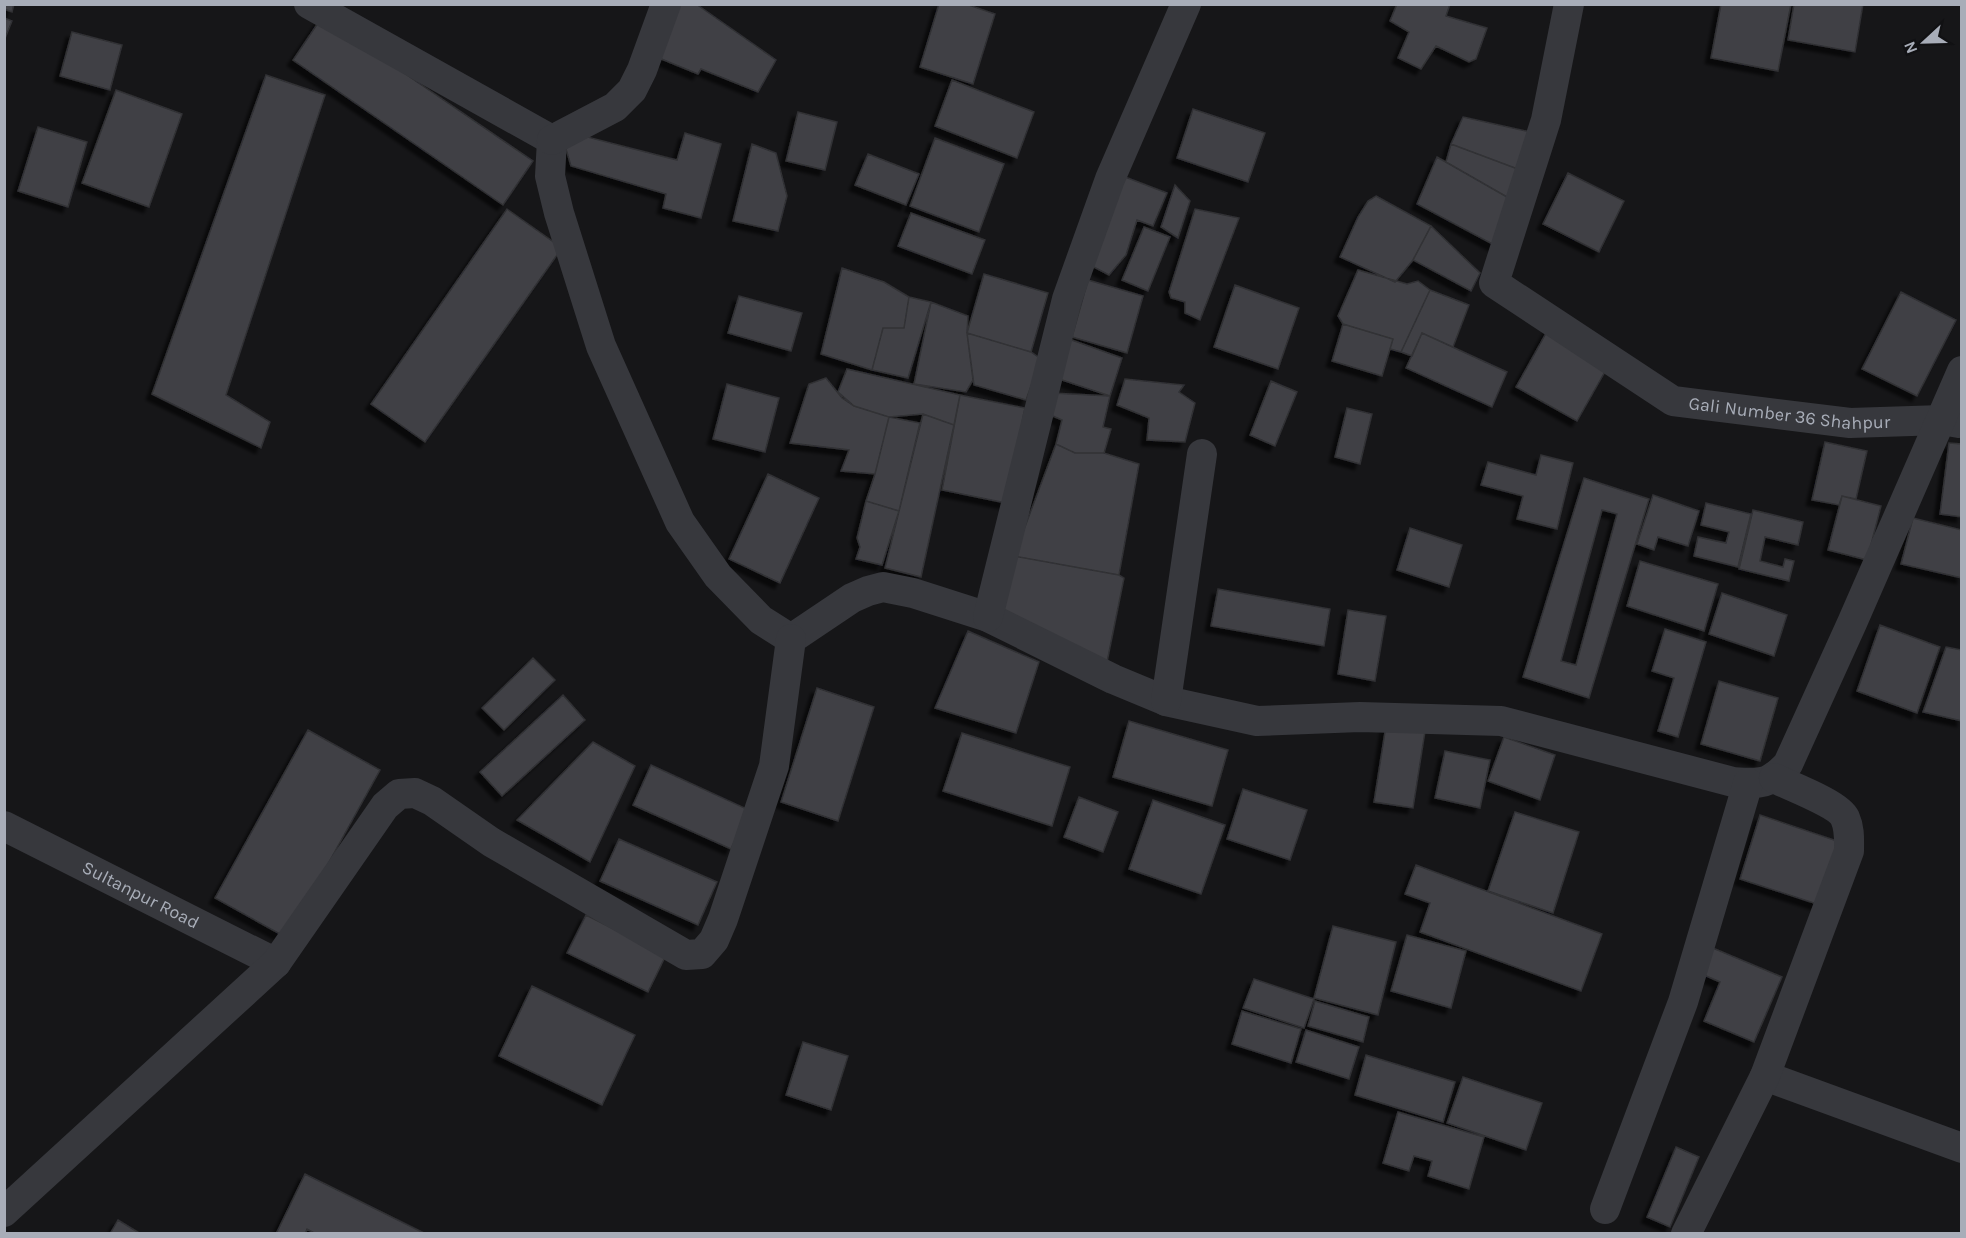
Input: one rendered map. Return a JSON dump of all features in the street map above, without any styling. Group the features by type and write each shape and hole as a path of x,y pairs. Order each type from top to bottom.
{"street":[{"path":"309,4 552,140"},
{"path":"552,140 615,107 632,90 642,70 666,4"},
{"path":"988,617 1067,299 1110,179 1186,4"},
{"name":"Gali Number 36 Shahpur","path":"1569,4 1546,120 1494,283 1673,400 1850,423 1952,422"},
{"path":"552,140 550,176 559,213 601,346 680,522 718,576 761,620 790,639"},
{"path":"1605,1209 1683,1002 1761,781 1788,764 1952,422 1962,371"},
{"path":"1166,701 1202,454"},
{"path":"4,1212 276,963 384,806 399,794 415,793 432,801 491,842 686,955 702,954 714,940 723,919 774,766 790,639 852,598 883,587 914,593 988,617 1113,679 1166,701 1257,721 1360,717 1501,721 1733,782 1761,781 1833,806 1845,816 1850,834 1849,851 1765,1076 1686,1233"},
{"name":"Sultanpur Road","path":"4,826 276,963"},
{"path":"1765,1076 1962,1148"}],"building":[{"path":"4,4 14,4 12,12 4,9"},
{"path":"675,4 696,4 776,60 758,92 701,69 698,74 654,56"},
{"path":"939,4 966,4 995,14 973,84 920,67"},
{"path":"1397,4 1450,4 1446,16 1487,28 1476,59 1469,62 1436,46 1421,69 1398,58 1409,32 1390,21"},
{"path":"1721,4 1791,4 1778,71 1711,58"},
{"path":"1794,4 1863,4 1855,52 1788,40"},
{"path":"322,17 533,161 503,205 293,60"},
{"path":"4,18 12,21 4,41"},
{"path":"72,32 122,45 110,90 60,76"},
{"path":"266,75 325,95 226,395 270,422 261,448 152,394"},
{"path":"952,80 1034,112 1017,158 935,126"},
{"path":"116,90 182,114 149,207 82,183"},
{"path":"1193,109 1265,133 1248,182 1177,158"},
{"path":"798,112 837,122 825,170 786,161"},
{"path":"1463,117 1535,133 1523,171 1451,144"},
{"path":"38,127 87,142 68,207 18,191"},
{"path":"685,133 721,144 701,218 663,208 666,194 571,166 566,149 576,134 677,160"},
{"path":"935,138 1004,164 979,232 910,206"},
{"path":"752,144 776,153 787,196 778,231 733,221"},
{"path":"1451,144 1523,171 1514,201 1446,162"},
{"path":"868,154 919,174 906,205 855,185"},
{"path":"1437,157 1514,201 1496,246 1417,204"},
{"path":"1568,173 1624,201 1599,252 1543,224"},
{"path":"1120,175 1167,193 1153,226 1137,220 1126,255 1109,275 1084,262"},
{"path":"1175,185 1190,201 1178,238 1161,227"},
{"path":"1376,196 1431,226 1413,260 1395,282 1340,257 1358,217 1368,201"},
{"path":"507,209 562,248 425,442 371,404"},
{"path":"1195,209 1239,218 1200,320 1185,313 1185,302 1171,298 1169,292"},
{"path":"911,213 985,240 972,274 898,246"},
{"path":"1431,226 1480,273 1471,291 1413,260"},
{"path":"1144,227 1170,237 1148,291 1122,280"},
{"path":"842,268 884,282 909,297 904,328 883,328 872,370 821,354"},
{"path":"1358,270 1407,284 1418,281 1430,290 1401,352 1390,349 1393,339 1343,324 1338,316"},
{"path":"984,274 1048,293 1031,352 967,333"},
{"path":"1088,280 1143,296 1127,353 1072,337"},
{"path":"1235,285 1299,308 1278,369 1214,347"},
{"path":"1430,290 1469,305 1453,347 1422,333 1412,356 1401,352"},
{"path":"1901,292 1956,320 1917,396 1862,369"},
{"path":"739,296 802,313 791,351 728,333"},
{"path":"909,297 931,302 908,378 872,370 883,328 904,328"},
{"path":"931,302 968,316 967,333 973,380 966,392 914,384"},
{"path":"1343,324 1393,339 1382,376 1332,361"},
{"path":"1550,326 1611,361 1577,421 1516,387"},
{"path":"967,333 1031,352 1041,359 1026,400 974,385"},
{"path":"1422,333 1507,372 1492,407 1406,368"},
{"path":"1069,339 1122,358 1110,396 1053,377"},
{"path":"847,369 960,395 954,425 923,414 889,417 854,406 838,392"},
{"path":"826,378 842,398 854,406 889,417 875,474 841,471 849,450 790,443 809,384"},
{"path":"1125,379 1184,385 1179,392 1195,403 1185,442 1147,440 1149,418 1117,405"},
{"path":"1271,381 1297,392 1275,446 1250,435"},
{"path":"727,384 779,398 765,452 713,439"},
{"path":"1052,393 1110,396 1103,427 1111,429 1104,453 1075,453 1056,444 1062,420 1048,414"},
{"path":"960,395 1025,408 1006,503 942,490"},
{"path":"1347,408 1372,414 1360,464 1335,457"},
{"path":"923,414 954,425 921,577 885,568"},
{"path":"889,417 920,423 899,511 866,501"},
{"path":"1825,442 1867,451 1856,499 1842,496 1839,505 1812,500"},
{"path":"1949,443 1962,444 1962,517 1940,514"},
{"path":"1056,444 1075,453 1104,453 1139,464 1119,575 1014,556"},
{"path":"1541,455 1573,463 1557,529 1517,519 1523,496 1481,485 1488,462 1536,475"},
{"path":"768,474 819,498 780,583 729,559"},
{"path":"1584,478 1649,499 1589,698 1523,677","holes":["1602,510 1617,514 1576,665 1561,661"]},
{"path":"1653,495 1699,511 1688,546 1658,537 1654,550 1637,544"},
{"path":"1842,496 1881,506 1867,560 1828,550"},
{"path":"866,501 899,511 882,565 856,559 860,547 857,538"},
{"path":"1706,503 1751,514 1738,567 1694,556 1698,537 1726,543 1729,532 1701,525"},
{"path":"1753,510 1803,522 1798,545 1765,537 1760,561 1783,567 1785,559 1794,561 1789,581 1739,569"},
{"path":"1913,518 1962,530 1962,578 1901,564"},
{"path":"1410,528 1462,545 1449,587 1397,570"},
{"path":"1014,556 1119,575 1124,578 1105,672 998,616"},
{"path":"1640,561 1718,584 1704,631 1627,606"},
{"path":"1218,589 1330,609 1324,646 1211,626"},
{"path":"1722,593 1787,615 1774,656 1709,634"},
{"path":"1348,610 1386,616 1375,681 1338,674"},
{"path":"1880,625 1940,647 1917,713 1857,691"},
{"path":"1665,629 1706,642 1678,737 1658,731 1674,678 1652,671"},
{"path":"968,631 1039,662 1016,733 935,708"},
{"path":"1946,647 1962,650 1962,721 1923,712"},
{"path":"533,658 555,680 504,730 482,708"},
{"path":"1719,681 1778,698 1760,761 1701,744"},
{"path":"817,688 874,707 838,821 781,802"},
{"path":"563,695 585,720 502,796 480,772"},
{"path":"1387,719 1426,725 1413,808 1374,802"},
{"path":"1129,721 1228,750 1212,806 1113,777"},
{"path":"308,730 380,770 287,938 215,898"},
{"path":"962,733 1070,767 1052,826 943,791"},
{"path":"1504,737 1555,755 1540,800 1488,781"},
{"path":"593,742 635,766 590,862 517,820"},
{"path":"1445,751 1490,760 1480,808 1435,798"},
{"path":"651,765 749,810 731,849 633,805"},
{"path":"1243,789 1307,810 1290,860 1227,839"},
{"path":"1079,797 1118,812 1103,852 1064,837"},
{"path":"1153,800 1225,825 1201,894 1129,869"},
{"path":"1515,812 1579,832 1553,913 1488,891"},
{"path":"1760,815 1843,843 1823,906 1740,879"},
{"path":"619,839 717,882 698,925 600,881"},
{"path":"1416,865 1602,934 1581,991 1420,932 1430,903 1405,894"},
{"path":"586,915 666,955 648,992 567,953"},
{"path":"1333,926 1396,942 1378,1015 1314,998"},
{"path":"1407,935 1466,951 1451,1008 1391,991"},
{"path":"1708,946 1782,977 1754,1042 1704,1021 1720,982 1697,972"},
{"path":"1254,979 1314,999 1304,1028 1243,1008"},
{"path":"532,986 635,1035 602,1105 499,1056"},
{"path":"1315,1001 1369,1017 1363,1042 1308,1026"},
{"path":"1242,1011 1301,1029 1291,1063 1232,1044"},
{"path":"1306,1030 1359,1047 1349,1079 1296,1062"},
{"path":"803,1042 848,1056 831,1110 786,1095"},
{"path":"1366,1055 1455,1082 1443,1122 1355,1095"},
{"path":"1463,1077 1542,1103 1526,1150 1447,1123"},
{"path":"1398,1112 1484,1137 1469,1189 1428,1176 1432,1161 1414,1156 1409,1171 1383,1163"},
{"path":"1676,1147 1699,1157 1670,1227 1647,1217"},
{"path":"305,1174 426,1234 316,1234 307,1229 305,1234 276,1234"},
{"path":"118,1220 141,1234 110,1234"}]}
